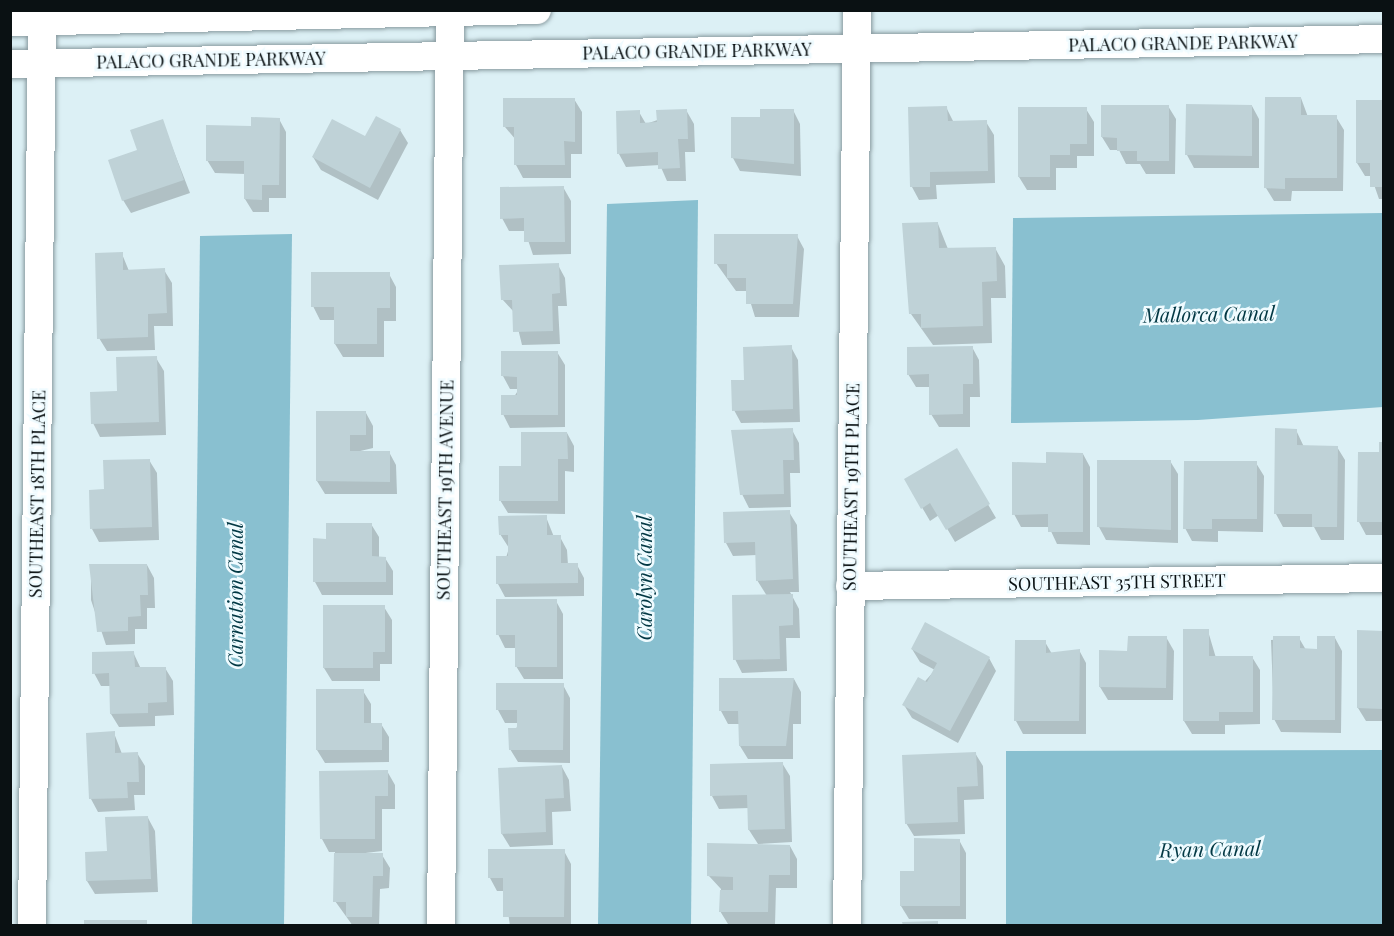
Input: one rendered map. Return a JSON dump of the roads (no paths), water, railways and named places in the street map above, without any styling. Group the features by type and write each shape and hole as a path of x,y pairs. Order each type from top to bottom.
{"street":[{"path":"10,22 42,16 537,10"},
{"name":"SOUTHEAST 19TH PLACE","path":"847,926 857,10"},
{"name":"SOUTHEAST 19TH AVENUE","path":"441,926 450,11"},
{"name":"SOUTHEAST 18TH PLACE","path":"32,926 42,16"},
{"name":"PALACO GRANDE PARKWAY","path":"10,64 1383,39"},
{"name":"SOUTHEAST 35TH STREET","path":"850,586 1383,578"}],"water":[{"name":"Carolyn Canal","path":"698,200 691,925 598,925 607,204"},
{"name":"Mallorca Canal","path":"1383,213 1383,407 1198,420 1011,423 1013,218"},
{"name":"Carnation Canal","path":"292,234 284,925 192,925 200,236"},
{"name":"Ryan Canal","path":"1383,750 1383,925 1006,925 1006,751"}]}
